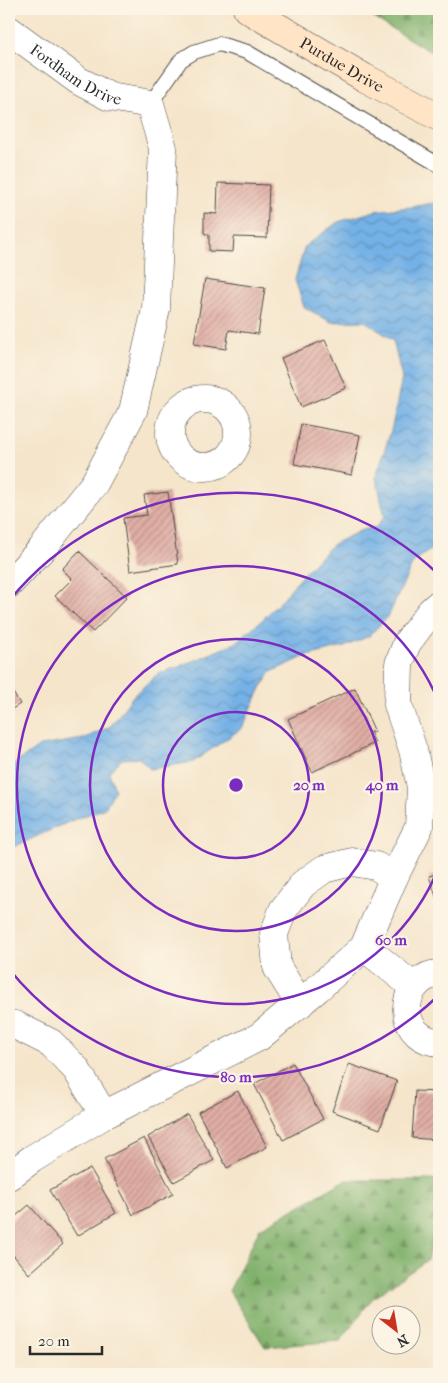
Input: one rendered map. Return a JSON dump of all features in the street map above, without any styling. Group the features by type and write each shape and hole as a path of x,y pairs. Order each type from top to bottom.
{"street":[{"name":"Purdue Drive","path":"247,9 365,78 439,117"},
{"name":"Fordham Drive","path":"9,30 79,81 110,97 150,104"},
{"path":"9,584 41,550 94,484 134,411 156,309 162,148 150,104"},
{"path":"134,411 172,422"},
{"path":"9,1176 32,1159 104,1115 259,1037 300,1004 364,947 394,877 419,827 421,787 413,750 398,705 398,664 407,643 431,611 439,604"},
{"path":"300,1004 277,967 274,934 283,910 303,884 324,869 352,862 376,866 394,877"},
{"path":"364,947 414,987"},
{"path":"439,974 424,978 414,987 408,998 407,1010 413,1029 422,1037 439,1042"},
{"path":"9,1025 15,1025 51,1043 76,1069 104,1115"}],"lane":[{"path":"150,104 181,60 194,52 218,44 248,52 439,165"}],"green space":[{"path":"359,9 439,9 439,57"},
{"path":"439,1179 439,1216 427,1260 372,1299 340,1341 265,1347 229,1291 260,1228 346,1180"}],"water":[{"path":"438,202 439,544 413,562 389,615 369,636 344,647 306,656 271,672 261,688 242,728 193,762 150,769 139,758 122,759 109,772 115,790 105,808 73,820 9,849 9,768 40,746 83,739 111,726 133,696 158,674 233,644 279,603 305,572 333,544 362,530 377,527 385,516 376,477 392,427 402,378 393,340 365,321 331,322 304,307 295,280 305,246 338,222 375,211"}],"building":[{"path":"218,183 269,185 267,238 234,237 233,252 209,251 209,235 204,233 204,213 217,214"},
{"path":"205,279 265,288 258,334 229,330 226,349 194,344"},
{"path":"325,340 346,388 301,407 281,358"},
{"path":"301,424 360,435 352,475 294,464"},
{"path":"168,492 178,564 130,571 123,518 147,515 144,495"},
{"path":"79,551 127,597 93,632 55,596 72,579 62,569"},
{"path":"9,686 20,704 9,711"},
{"path":"355,688 375,732 370,732 375,743 312,772 288,719"},
{"path":"439,873 439,905 429,876"},
{"path":"293,1063 323,1119 283,1140 254,1084"},
{"path":"349,1064 397,1081 380,1129 332,1111"},
{"path":"238,1091 267,1147 227,1168 198,1112"},
{"path":"415,1091 439,1092 439,1140 412,1138"},
{"path":"187,1114 214,1160 174,1182 148,1137"},
{"path":"144,1138 173,1194 133,1215 104,1159"},
{"path":"90,1168 116,1213 77,1236 50,1190"},
{"path":"29,1205 63,1244 29,1274 9,1250 9,1222"}]}
